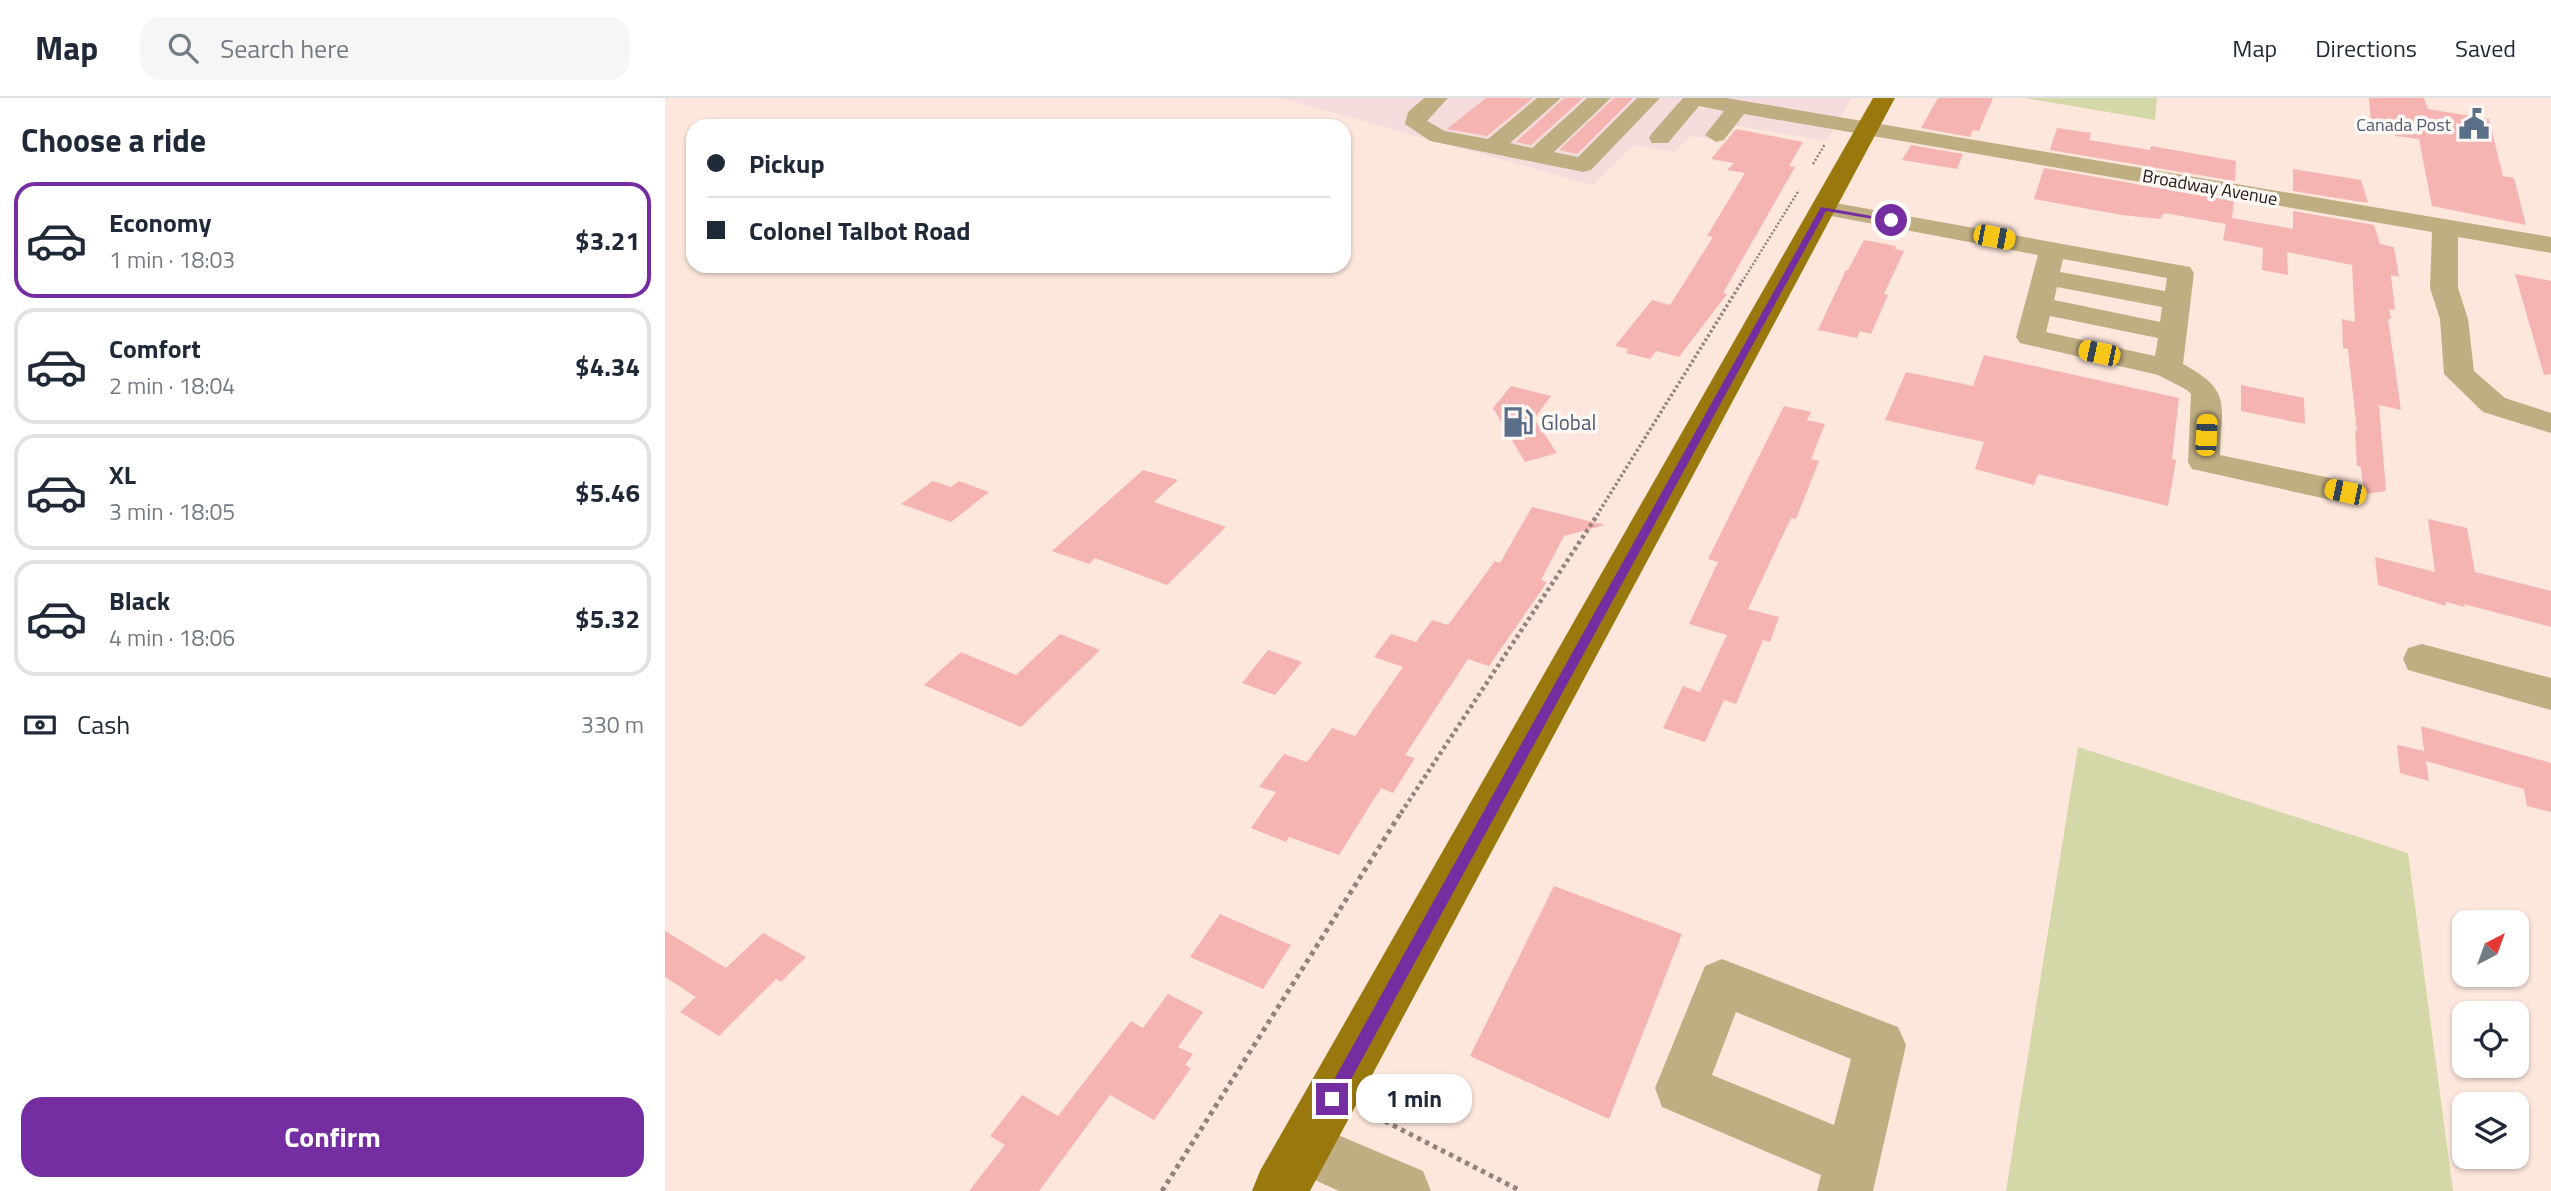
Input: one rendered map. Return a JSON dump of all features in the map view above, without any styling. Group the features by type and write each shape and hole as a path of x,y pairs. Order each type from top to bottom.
{"main road":[{"path":"1293,1169 1814,194 1863,117"}],"street":[{"path":"1437,98 1416,117 1416,124 1438,136 1583,165 1648,98"},
{"path":"1492,147 1550,98"},
{"path":"1536,156 1600,98"},
{"name":"Broadway Avenue","path":"1648,98 1692,100 1795,117 1863,117 2551,245"},
{"path":"1795,117 1808,98"},
{"path":"1660,138 1692,100"},
{"path":"1716,135 1738,107"},
{"path":"1814,194 2053,249 2181,274 2168,368"},
{"path":"2445,227 2444,288 2453,319 2459,374 2494,405 2551,423"},
{"path":"2053,249 2030,337 2168,368 2199,384 2206,393 2204,462 2345,492"},
{"path":"2046,277 2176,302"},
{"path":"2039,305 2173,333"},
{"path":"2422,659 2551,694"},
{"path":"1293,1169 1402,1191"}],"path":[{"path":"1811,168 1863,117"},
{"path":"1162,1191 1389,831 1814,194"}],"shaded area":[{"path":"1281,98 1851,98 1827,141 1732,125 1720,141 1691,136 1673,152 1634,145 1592,185"}],"green space":[{"path":"2025,98 2157,98 2155,120"},
{"path":"2078,747 2408,853 2453,1191 2006,1191"}],"building":[{"path":"1486,98 1533,98 1487,136 1447,129"},
{"path":"1564,98 1583,98 1531,145 1516,142"},
{"path":"1614,98 1633,98 1577,154 1559,150"},
{"path":"1938,98 1993,98 1979,131 1973,130 1970,137 1921,128"},
{"path":"2369,98 2424,98 2428,109 2489,119 2503,176 2514,178 2526,225 2432,206 2419,139 2395,136 2394,125 2371,122"},
{"path":"2057,128 2091,133 2089,140 2150,150 2151,146 2236,161 2235,181 2050,150"},
{"path":"1736,129 1803,142 1789,166 1795,167 1723,293 1727,294 1679,357 1656,351 1650,359 1626,353 1628,349 1615,346 1652,300 1670,305 1713,237 1707,236 1745,173 1727,170 1734,163 1711,159"},
{"path":"1911,145 1963,154 1957,169 1902,160"},
{"path":"2044,168 2234,201 2232,218 2293,229 2293,211 2374,225 2380,244 2394,247 2399,277 2391,275 2395,310 2389,309 2391,319 2388,319 2401,410 2379,405 2386,491 2364,494 2361,467 2357,466 2355,430 2357,431 2348,349 2343,348 2342,319 2355,322 2352,265 2287,252 2288,275 2262,270 2263,248 2223,240 2226,224 2164,213 2160,219 2122,215 2034,199"},
{"path":"2293,169 2361,180 2368,203 2293,191"},
{"path":"1864,240 1896,246 1895,249 1904,251 1884,294 1888,295 1871,334 1860,331 1857,338 1818,330 1846,270"},
{"path":"2515,274 2551,281 2551,374 2544,375"},
{"path":"1984,355 2179,398 2172,459 2176,460 2168,506 2038,474 2034,485 1975,469 1984,442 1885,420 1906,372 1973,386"},
{"path":"2241,385 2304,398 2305,424 2241,411"},
{"name":"Global","path":"1511,386 1551,396 1534,419 1557,453 1525,462 1493,408"},
{"path":"1784,406 1811,412 1807,420 1825,424 1811,459 1819,461 1796,519 1791,518 1748,609 1779,617 1770,642 1763,640 1736,704 1724,700 1705,742 1663,728 1683,686 1700,692 1727,635 1689,624 1718,562 1708,559"},
{"path":"1143,470 1178,480 1154,502 1226,527 1167,585 1095,558 1089,564 1052,551"},
{"path":"933,481 951,487 959,481 989,492 951,522 901,504"},
{"path":"1532,507 1605,525 1564,536 1541,580 1547,582 1489,666 1468,659 1405,755 1415,758 1393,793 1381,788 1339,855 1289,837 1286,842 1251,828 1276,792 1259,787 1284,754 1307,762 1332,728 1355,736 1403,667 1374,657 1391,634 1416,642 1432,620 1448,625 1495,561 1500,563"},
{"path":"2428,519 2467,528 2475,572 2551,591 2551,627 2464,604 2465,607 2446,602 2446,606 2378,585 2375,557 2435,572"},
{"path":"1060,634 1100,650 1021,727 924,685 961,652 1016,675"},
{"path":"1268,650 1302,662 1275,695 1242,683"},
{"path":"2421,726 2551,763 2551,812 2527,806 2524,789 2426,761 2429,781 2400,773 2397,745 2424,751"},
{"path":"1554,886 1682,934 1609,1119 1470,1056"},
{"path":"1220,914 1291,945 1263,989 1190,957"},
{"path":"665,931 726,968 763,933 806,957 781,982 776,979 719,1036 680,1012 696,997 665,977"},
{"path":"1168,994 1203,1012 1178,1047 1193,1054 1185,1065 1191,1068 1154,1120 1110,1095 1039,1191 969,1191 1005,1145 990,1136 1022,1095 1058,1116 1131,1021 1143,1028"}],"place":[{"name":"Canada Post","path":"2474,124"},
{"name":"Global","path":"1518,422"}],"route":[{"path":"1332,1099 1824,208 1891,220"}]}
